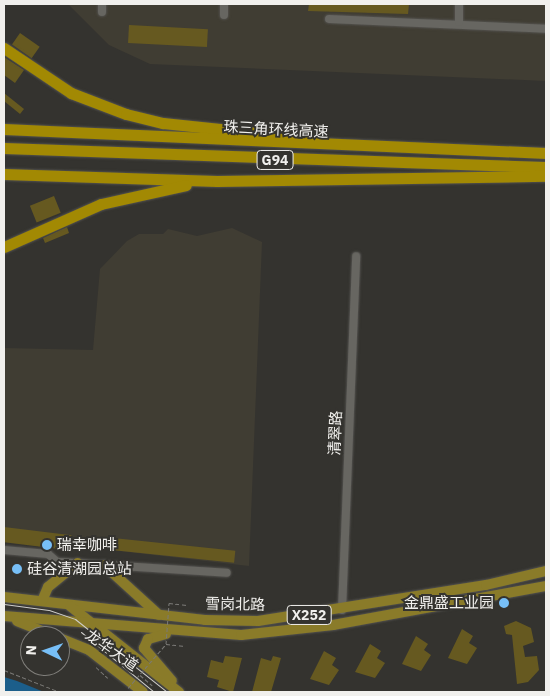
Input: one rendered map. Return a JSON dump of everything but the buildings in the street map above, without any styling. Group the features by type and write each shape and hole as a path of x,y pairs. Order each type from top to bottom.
{"highway":[{"path":"4,48 71,93 149,120 431,150"},
{"name":"珠三角环线高速","path":"4,130 431,150 546,153"},
{"name":"珠三角环线高速","path":"4,148 546,167"},
{"path":"4,174 217,181 546,176"},
{"path":"4,247 101,204 163,188 217,181"}],"main road":[{"path":"42,601 48,588 78,563"},
{"path":"104,565 160,615"},
{"name":"雪岗北路","path":"69,605 231,622 342,610 546,571"},
{"name":"雪岗北路","path":"95,624 180,632 276,633 546,586"},
{"name":"龙华大道","path":"4,597 69,605 177,691"},
{"path":"120,626 122,611"},
{"name":"龙华大道","path":"4,617 95,624"},
{"name":"龙华大道","path":"4,617 69,640 144,692"},
{"path":"177,691 144,647 151,638 180,632"}],"street":[{"path":"224,4 224,15"},
{"path":"459,4 459,22"},
{"path":"329,19 459,22 546,29"},
{"name":"清翠路","path":"342,610 356,256"},
{"path":"4,550 48,554 59,562 66,572"},
{"path":"59,562 226,572"}],"path":[{"path":"128,688 166,644 169,603 187,605"},
{"path":"166,644 185,646"},
{"path":"4,670 60,692"},
{"path":"140,675 152,685"}],"shaded area":[{"path":"68,4 546,4 546,81 150,64 109,45"},
{"path":"232,228 262,242 249,566 111,550 111,546 72,544 71,549 4,542 4,348 93,350 100,269 127,241 139,234 163,234 168,229 197,236"}],"water":[{"path":"4,677 17,681 44,692 4,692"}],"tram line":[{"path":"4,604 49,610 75,619 167,692"},
{"path":"81,632 154,692"}],"place":[{"name":"瑞幸咖啡","path":"47,545"},
{"name":"硅谷清湖园总站","path":"17,569"},
{"name":"金鼎盛工业园","path":"504,603"}]}
